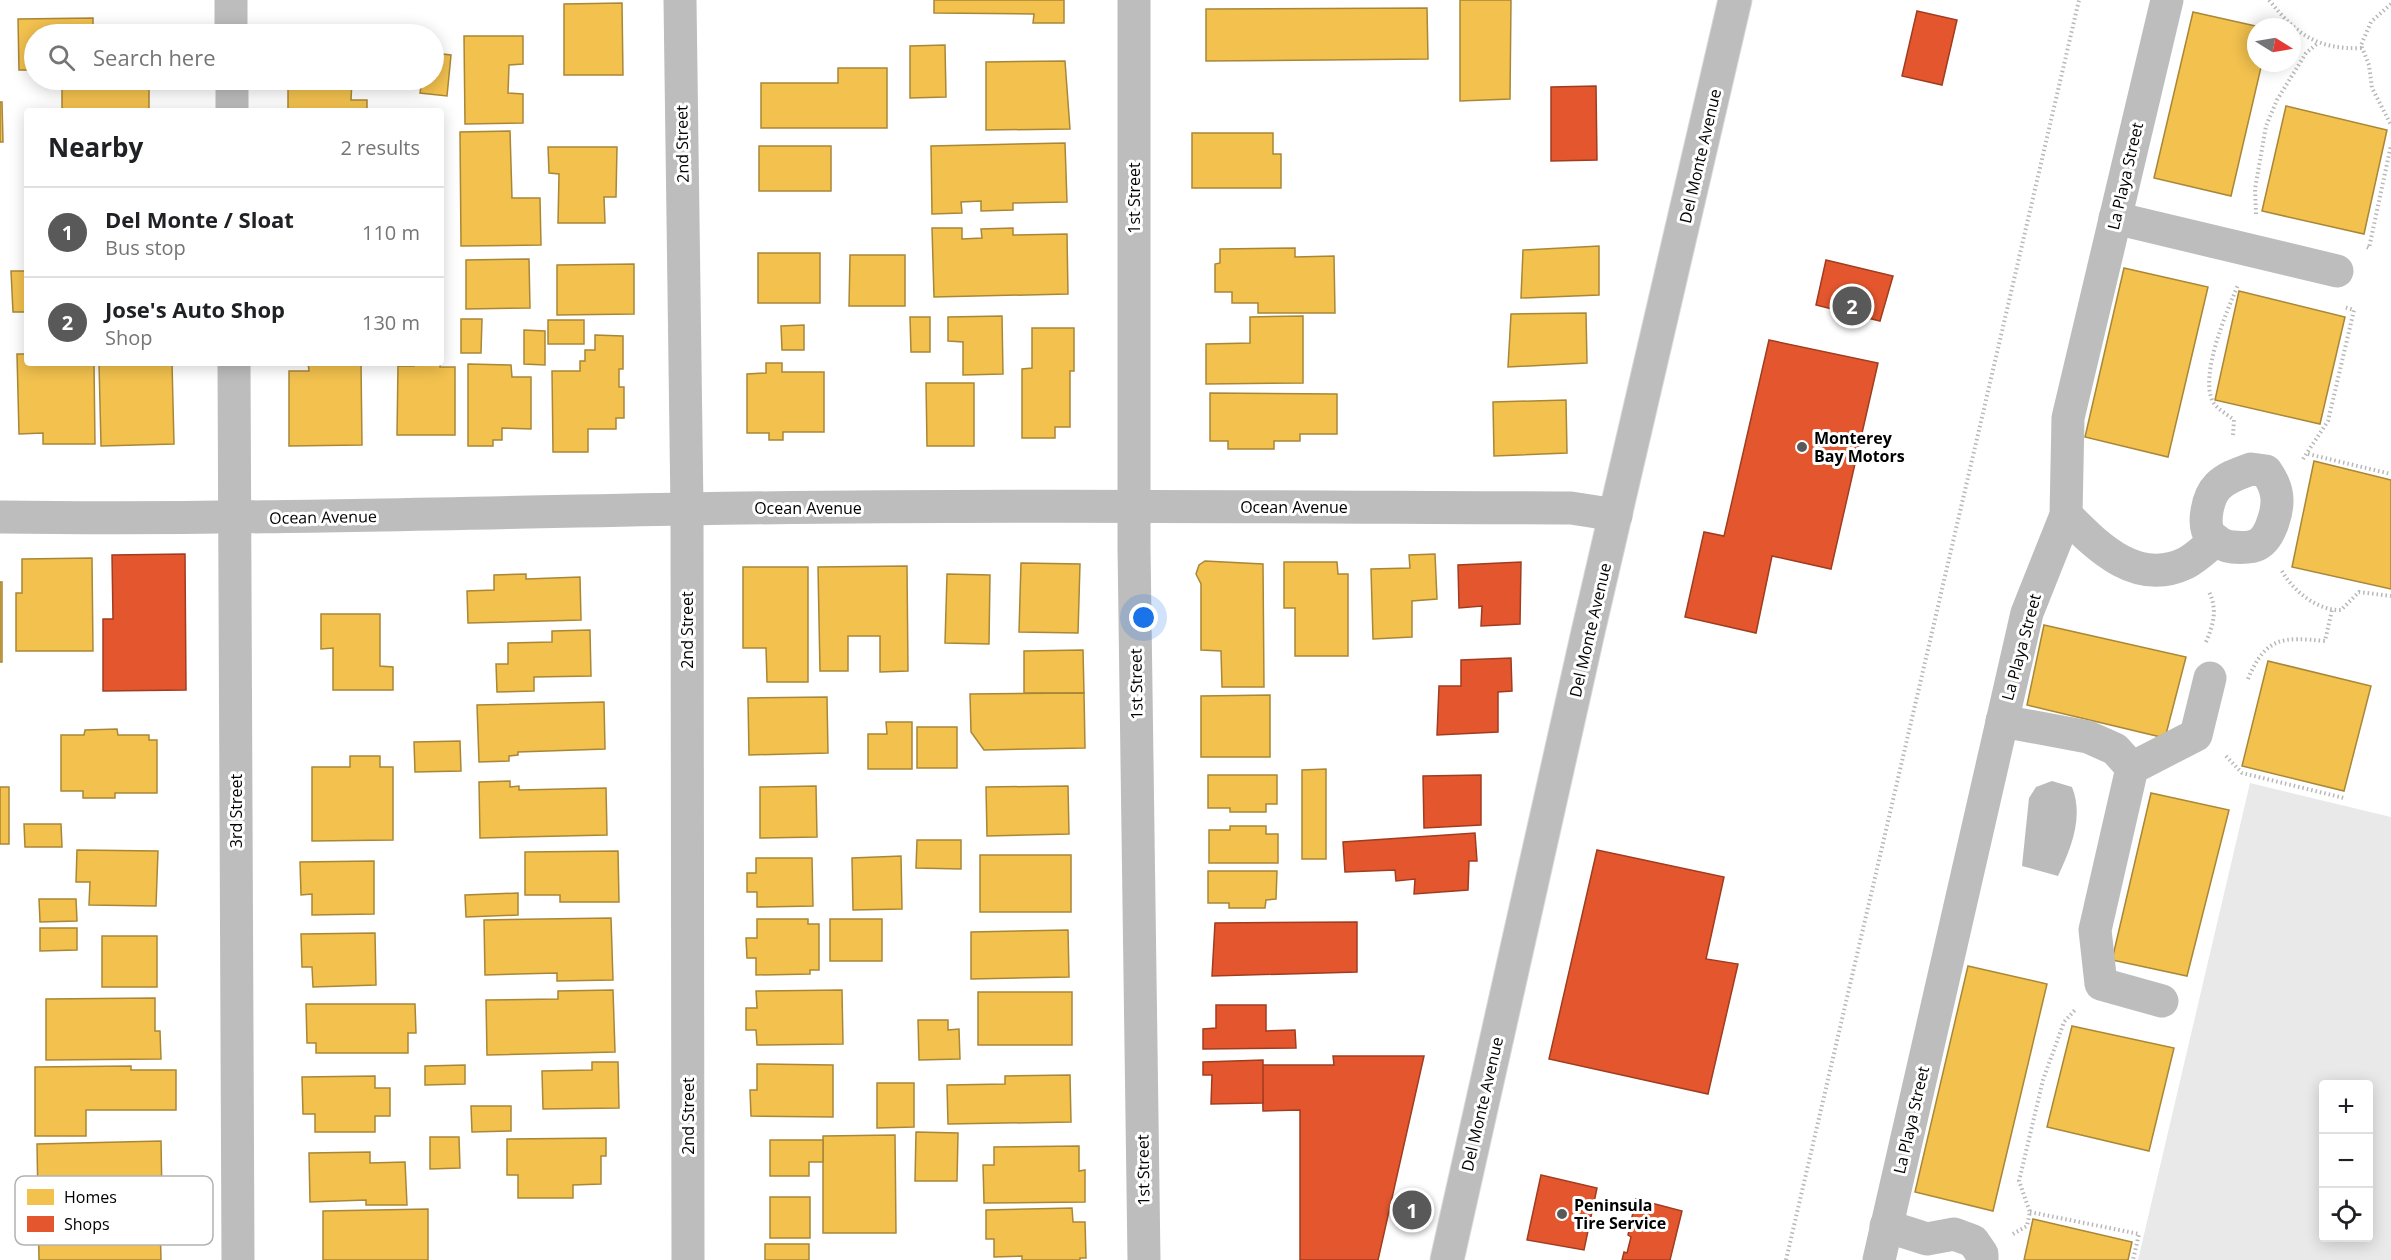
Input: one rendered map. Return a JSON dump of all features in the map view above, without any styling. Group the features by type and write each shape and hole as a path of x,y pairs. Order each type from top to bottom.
{"street":[{"path":"231,0 231,24"},
{"name":"2nd Street","path":"680,0 687,509 688,1260"},
{"name":"1st Street","path":"1134,0 1134,505 1144,1260"},
{"name":"Del Monte Avenue","path":"1447,1260 1735,0"},
{"name":"La Playa Street","path":"1879,1260 2027,613 2066,515 2068,418 2167,0"},
{"path":"232,90 232,108"},
{"path":"2115,218 2337,271"},
{"name":"3rd Street","path":"234,366 238,1260"},
{"path":"2066,515 2100,550 2147,571 2167,570 2203,550 2227,546 2250,549 2264,539 2275,516 2277,488 2266,471 2251,470 2232,476 2217,486 2208,507 2203,550"},
{"name":"Ocean Avenue","path":"0,517 236,519 687,509 1134,505 1571,508 1616,514"},
{"path":"2162,1001 2101,984 2095,930 2132,768 2196,735 2210,678"},
{"path":"2002,721 2088,737 2115,749 2132,768"},
{"path":"1886,1226 1927,1239 1954,1234 1973,1241 1982,1257"}],"path":[{"path":"1786,1260 2079,0"},
{"path":"2269,0 2304,36 2318,43 2348,49 2362,48"},
{"path":"2391,4 2371,22 2362,48 2369,65 2372,88 2391,125"},
{"path":"2230,439 2235,425 2234,420 2214,405 2210,394 2210,374 2224,315 2239,283 2256,227 2255,189 2266,126 2277,100 2306,53 2318,43"},
{"path":"2273,481 2299,464 2308,454 2328,421 2354,310 2330,303 2337,271 2344,244 2369,248 2391,145"},
{"path":"2308,454 2391,474"},
{"path":"2264,539 2286,578 2302,595 2332,610 2341,610 2359,592 2391,596"},
{"path":"2203,550 2214,600 2215,617 2201,652 2210,678 2246,683 2257,657 2272,643 2292,638 2325,641 2332,610"},
{"path":"2196,735 2228,756 2242,773 2344,798"},
{"path":"1982,1257 2027,1226 2030,1212 2019,1181 2043,1080 2064,1022 2101,984"},
{"path":"2030,1212 2139,1234 2133,1260"}],"shaded area":[{"path":"2052,781 2072,787 2077,810 2071,843 2058,876 2022,866 2029,798 2036,787"},
{"path":"2250,783 2391,817 2391,1260 2138,1260"}],"building: Homes":[{"path":"934,0 1064,0 1064,23 1033,23 1034,14 934,13"},
{"path":"1460,0 1511,0 1510,99 1460,101"},
{"path":"622,3 623,75 564,75 564,4"},
{"path":"1427,8 1428,59 1206,61 1206,9"},
{"path":"2193,12 2247,24 2247,72 2260,72 2231,196 2154,178"},
{"path":"93,18 93,24 24,24 24,70 19,70 18,19"},
{"path":"464,36 523,36 523,64 509,65 508,93 523,94 523,123 465,124"},
{"path":"945,45 946,97 910,98 910,46"},
{"path":"444,54 451,55 447,96 420,93 420,90 444,90"},
{"path":"1065,61 1070,129 986,130 986,62"},
{"path":"838,68 887,68 887,128 761,128 761,83 838,83"},
{"path":"62,90 149,90 149,108 62,108"},
{"path":"288,90 352,90 351,100 367,100 367,108 288,108"},
{"path":"0,102 2,102 3,142 0,142"},
{"path":"2286,106 2387,130 2364,234 2262,211"},
{"path":"510,131 512,198 540,198 541,245 461,246 460,132"},
{"path":"1192,133 1273,133 1273,154 1281,154 1281,188 1192,188"},
{"path":"1065,143 1067,202 1013,203 1013,210 981,211 981,201 961,202 962,213 932,214 931,146"},
{"path":"759,146 831,146 831,191 759,191"},
{"path":"548,147 617,147 616,197 604,197 605,223 558,223 559,174 549,173"},
{"path":"932,228 962,228 962,239 982,238 981,229 1013,228 1013,235 1067,234 1068,294 934,297"},
{"path":"1599,246 1599,295 1521,298 1523,250"},
{"path":"1295,248 1295,257 1334,256 1335,313 1258,313 1258,303 1232,303 1232,292 1215,292 1215,264 1220,263 1220,249"},
{"path":"758,253 820,253 820,303 758,303"},
{"path":"850,255 905,255 905,306 849,306"},
{"path":"529,259 530,308 466,309 466,260"},
{"path":"634,264 634,314 557,315 557,265"},
{"path":"2124,268 2208,287 2168,457 2085,437"},
{"path":"11,271 24,271 24,312 13,312"},
{"path":"2239,291 2345,317 2320,424 2215,400"},
{"path":"1586,313 1587,363 1508,367 1511,314"},
{"path":"1002,316 1003,374 963,375 963,342 948,341 948,317"},
{"path":"1303,316 1303,383 1206,384 1206,344 1250,343 1250,317"},
{"path":"910,317 930,317 930,352 911,352"},
{"path":"461,319 482,319 481,353 461,353"},
{"path":"548,320 584,320 584,344 548,344"},
{"path":"804,325 804,350 782,350 781,326"},
{"path":"1032,328 1074,328 1074,371 1070,371 1070,427 1055,427 1055,438 1022,438 1022,369 1032,368"},
{"path":"524,330 545,331 545,365 524,364"},
{"path":"595,335 623,336 623,369 619,369 619,387 624,387 624,418 616,418 616,429 588,429 588,452 553,452 552,371 580,371 580,361 585,361 585,350 595,350"},
{"path":"17,354 24,354 24,366 94,366 95,444 43,444 43,433 19,434"},
{"path":"766,363 782,363 782,372 824,372 824,432 783,432 783,440 769,440 769,433 747,433 747,374 766,373"},
{"path":"468,364 511,365 512,377 531,377 531,429 502,428 502,440 493,440 493,446 468,446"},
{"path":"99,366 172,366 174,444 101,446"},
{"path":"308,366 361,366 362,445 289,446 289,371 309,371"},
{"path":"398,366 455,367 455,435 397,435"},
{"path":"926,383 974,383 974,446 927,446"},
{"path":"1210,393 1337,394 1337,434 1300,434 1300,441 1274,441 1274,449 1228,449 1228,441 1210,441"},
{"path":"1566,400 1567,453 1494,456 1493,402"},
{"path":"2314,461 2391,480 2391,589 2292,567"},
{"path":"1435,554 1437,599 1412,601 1412,637 1373,639 1371,569 1410,568 1409,555"},
{"path":"92,558 93,651 16,651 16,593 22,593 22,559"},
{"path":"1205,561 1263,564 1264,687 1222,687 1221,651 1201,650 1201,584 1196,574 1199,565"},
{"path":"1284,562 1337,562 1338,574 1348,574 1348,656 1295,656 1295,608 1284,608"},
{"path":"1021,563 1080,564 1078,633 1019,632"},
{"path":"907,566 908,671 880,672 880,636 848,636 848,671 820,671 818,567"},
{"path":"743,567 808,567 808,682 767,682 766,648 743,648"},
{"path":"526,574 526,579 580,577 581,620 468,623 467,591 494,590 494,575"},
{"path":"947,574 990,575 989,644 945,643"},
{"path":"0,582 2,582 2,662 0,662"},
{"path":"321,614 380,614 380,666 393,667 393,690 333,690 333,648 321,649"},
{"path":"2044,625 2186,657 2165,738 2027,705"},
{"path":"590,630 591,676 534,677 534,691 497,692 496,664 508,664 508,643 552,642 552,631"},
{"path":"1083,650 1084,693 1024,693 1024,651"},
{"path":"2268,661 2371,686 2344,791 2242,766"},
{"path":"1084,693 1085,748 984,750 971,732 970,694"},
{"path":"1270,695 1270,757 1201,757 1201,696"},
{"path":"827,697 828,753 749,755 748,698"},
{"path":"604,702 605,749 518,752 518,755 509,756 509,761 479,762 477,705"},
{"path":"886,722 912,722 912,769 868,769 868,734 887,734"},
{"path":"917,727 957,727 957,768 917,768"},
{"path":"117,729 118,735 149,735 149,740 157,740 157,793 115,793 115,798 83,798 83,791 61,791 61,735 84,735 85,730"},
{"path":"460,741 461,771 415,772 414,742"},
{"path":"350,756 380,756 380,767 393,767 393,840 312,841 312,767 350,767"},
{"path":"1326,769 1326,859 1302,859 1302,770"},
{"path":"1208,775 1277,775 1277,804 1266,804 1266,812 1230,812 1230,808 1208,808"},
{"path":"510,781 510,787 519,786 519,790 606,788 607,835 480,838 479,782"},
{"path":"816,786 817,837 760,838 760,787"},
{"path":"1068,786 1069,834 987,836 986,787"},
{"path":"0,787 9,787 9,844 0,844"},
{"path":"2151,793 2229,810 2187,976 2112,960"},
{"path":"24,824 61,824 62,847 25,847"},
{"path":"1230,826 1266,826 1266,834 1278,834 1278,863 1209,863 1209,830 1230,830"},
{"path":"917,840 961,840 961,869 916,868"},
{"path":"77,850 158,851 156,906 89,905 90,882 76,882"},
{"path":"618,851 619,902 560,902 560,895 525,895 525,852"},
{"path":"980,855 1071,855 1071,912 980,912"},
{"path":"901,856 902,909 853,910 852,858"},
{"path":"756,858 812,858 813,906 757,907 757,892 747,892 747,873 756,873"},
{"path":"374,861 374,914 312,915 312,894 301,895 300,862"},
{"path":"1208,871 1277,871 1276,899 1266,900 1265,908 1229,908 1229,903 1208,903"},
{"path":"518,893 518,915 466,917 465,895"},
{"path":"39,899 76,899 77,921 40,922"},
{"path":"611,918 613,980 557,981 557,973 485,975 484,920"},
{"path":"757,919 808,919 808,924 819,924 819,970 810,970 810,974 756,975 756,958 747,958 746,938 757,938"},
{"path":"830,919 882,919 882,961 830,961"},
{"path":"40,928 77,928 77,950 40,951"},
{"path":"1068,930 1069,977 971,979 971,932"},
{"path":"375,933 376,985 313,987 312,967 302,967 301,934"},
{"path":"102,936 157,936 157,987 102,987"},
{"path":"1968,966 2047,984 1993,1211 1915,1192"},
{"path":"613,990 615,1052 487,1055 486,1000 558,999 558,991"},
{"path":"842,990 843,1044 757,1045 756,1030 746,1030 746,1008 757,1008 756,991"},
{"path":"978,992 1072,992 1072,1045 978,1045"},
{"path":"155,998 155,1031 160,1031 161,1059 46,1060 46,999"},
{"path":"306,1004 415,1004 416,1033 408,1033 408,1053 316,1053 316,1043 307,1043"},
{"path":"918,1020 948,1020 948,1030 959,1029 960,1059 919,1060"},
{"path":"2072,1026 2174,1048 2149,1151 2047,1127"},
{"path":"592,1062 618,1062 619,1108 543,1109 542,1071 592,1070"},
{"path":"757,1064 833,1065 833,1117 751,1116 750,1090 757,1090"},
{"path":"465,1065 465,1084 425,1085 425,1066"},
{"path":"131,1066 131,1070 176,1070 176,1110 86,1110 86,1136 35,1136 35,1067"},
{"path":"1070,1075 1071,1122 948,1124 947,1085 1005,1084 1005,1076"},
{"path":"375,1076 375,1088 390,1088 390,1116 375,1116 375,1132 315,1132 315,1114 303,1114 302,1077"},
{"path":"877,1083 914,1083 914,1127 877,1128"},
{"path":"471,1106 511,1106 511,1131 472,1132"},
{"path":"916,1132 958,1133 957,1181 915,1181"},
{"path":"895,1135 896,1233 823,1233 823,1136"},
{"path":"430,1137 459,1137 460,1168 430,1169"},
{"path":"606,1138 606,1156 601,1156 601,1184 573,1185 573,1198 518,1198 518,1175 507,1175 507,1139"},
{"path":"770,1140 823,1140 823,1162 809,1162 809,1176 770,1176"},
{"path":"161,1141 162,1176 38,1176 37,1144"},
{"path":"1079,1146 1079,1171 1085,1170 1085,1202 984,1203 983,1165 994,1165 994,1147"},
{"path":"370,1152 370,1163 405,1162 407,1205 366,1205 366,1200 310,1202 309,1153"},
{"path":"770,1197 810,1197 810,1238 770,1238"},
{"path":"1072,1208 1073,1222 1085,1222 1086,1258 1080,1258 1080,1260 1022,1260 1022,1256 994,1257 994,1239 986,1239 986,1210"},
{"path":"428,1209 428,1260 323,1260 323,1211"},
{"path":"2033,1219 2132,1242 2128,1260 2024,1260"},
{"path":"765,1244 809,1244 809,1260 765,1260"},
{"path":"39,1245 161,1245 161,1260 39,1260"}],"building: Shops":[{"path":"1917,11 1957,20 1942,85 1902,76"},
{"path":"1596,86 1597,160 1551,161 1551,87"},
{"path":"1826,260 1893,276 1880,321 1816,305"},
{"name":"Monterey Bay Motors","path":"1769,340 1878,363 1831,569 1772,556 1756,633 1685,617 1704,532 1724,536"},
{"path":"185,554 186,690 103,691 103,619 113,619 112,555"},
{"path":"1521,562 1520,624 1481,626 1482,606 1459,608 1458,565"},
{"path":"1511,658 1512,691 1498,692 1498,732 1437,735 1439,686 1461,686 1461,660"},
{"path":"1481,775 1481,825 1424,828 1423,776"},
{"path":"1475,833 1477,861 1469,861 1468,890 1414,894 1415,879 1396,881 1395,870 1345,872 1343,842"},
{"path":"1597,850 1724,877 1706,959 1738,964 1708,1094 1549,1059"},
{"path":"1357,922 1357,972 1212,976 1215,923"},
{"path":"1216,1005 1266,1005 1266,1031 1295,1030 1296,1048 1203,1049 1203,1029 1216,1028"},
{"path":"1333,1056 1424,1056 1378,1260 1300,1260 1300,1110 1263,1111 1262,1065 1334,1065"},
{"path":"1263,1060 1263,1103 1211,1104 1212,1075 1203,1075 1203,1062"},
{"name":"Peninsula Tire Service","path":"1541,1175 1597,1188 1584,1250 1527,1240"},
{"name":"Peninsula Tire Service","path":"1636,1199 1682,1211 1670,1260 1622,1260 1624,1252 1627,1253 1631,1237 1628,1235"}],"place":[{"name":"Jose's Auto Shop","path":"1852,306"},
{"name":"Monterey Bay Motors","path":"1802,447"},
{"name":"Del Monte / Sloat","path":"1412,1210"},
{"name":"Peninsula Tire Service","path":"1562,1214"}]}
